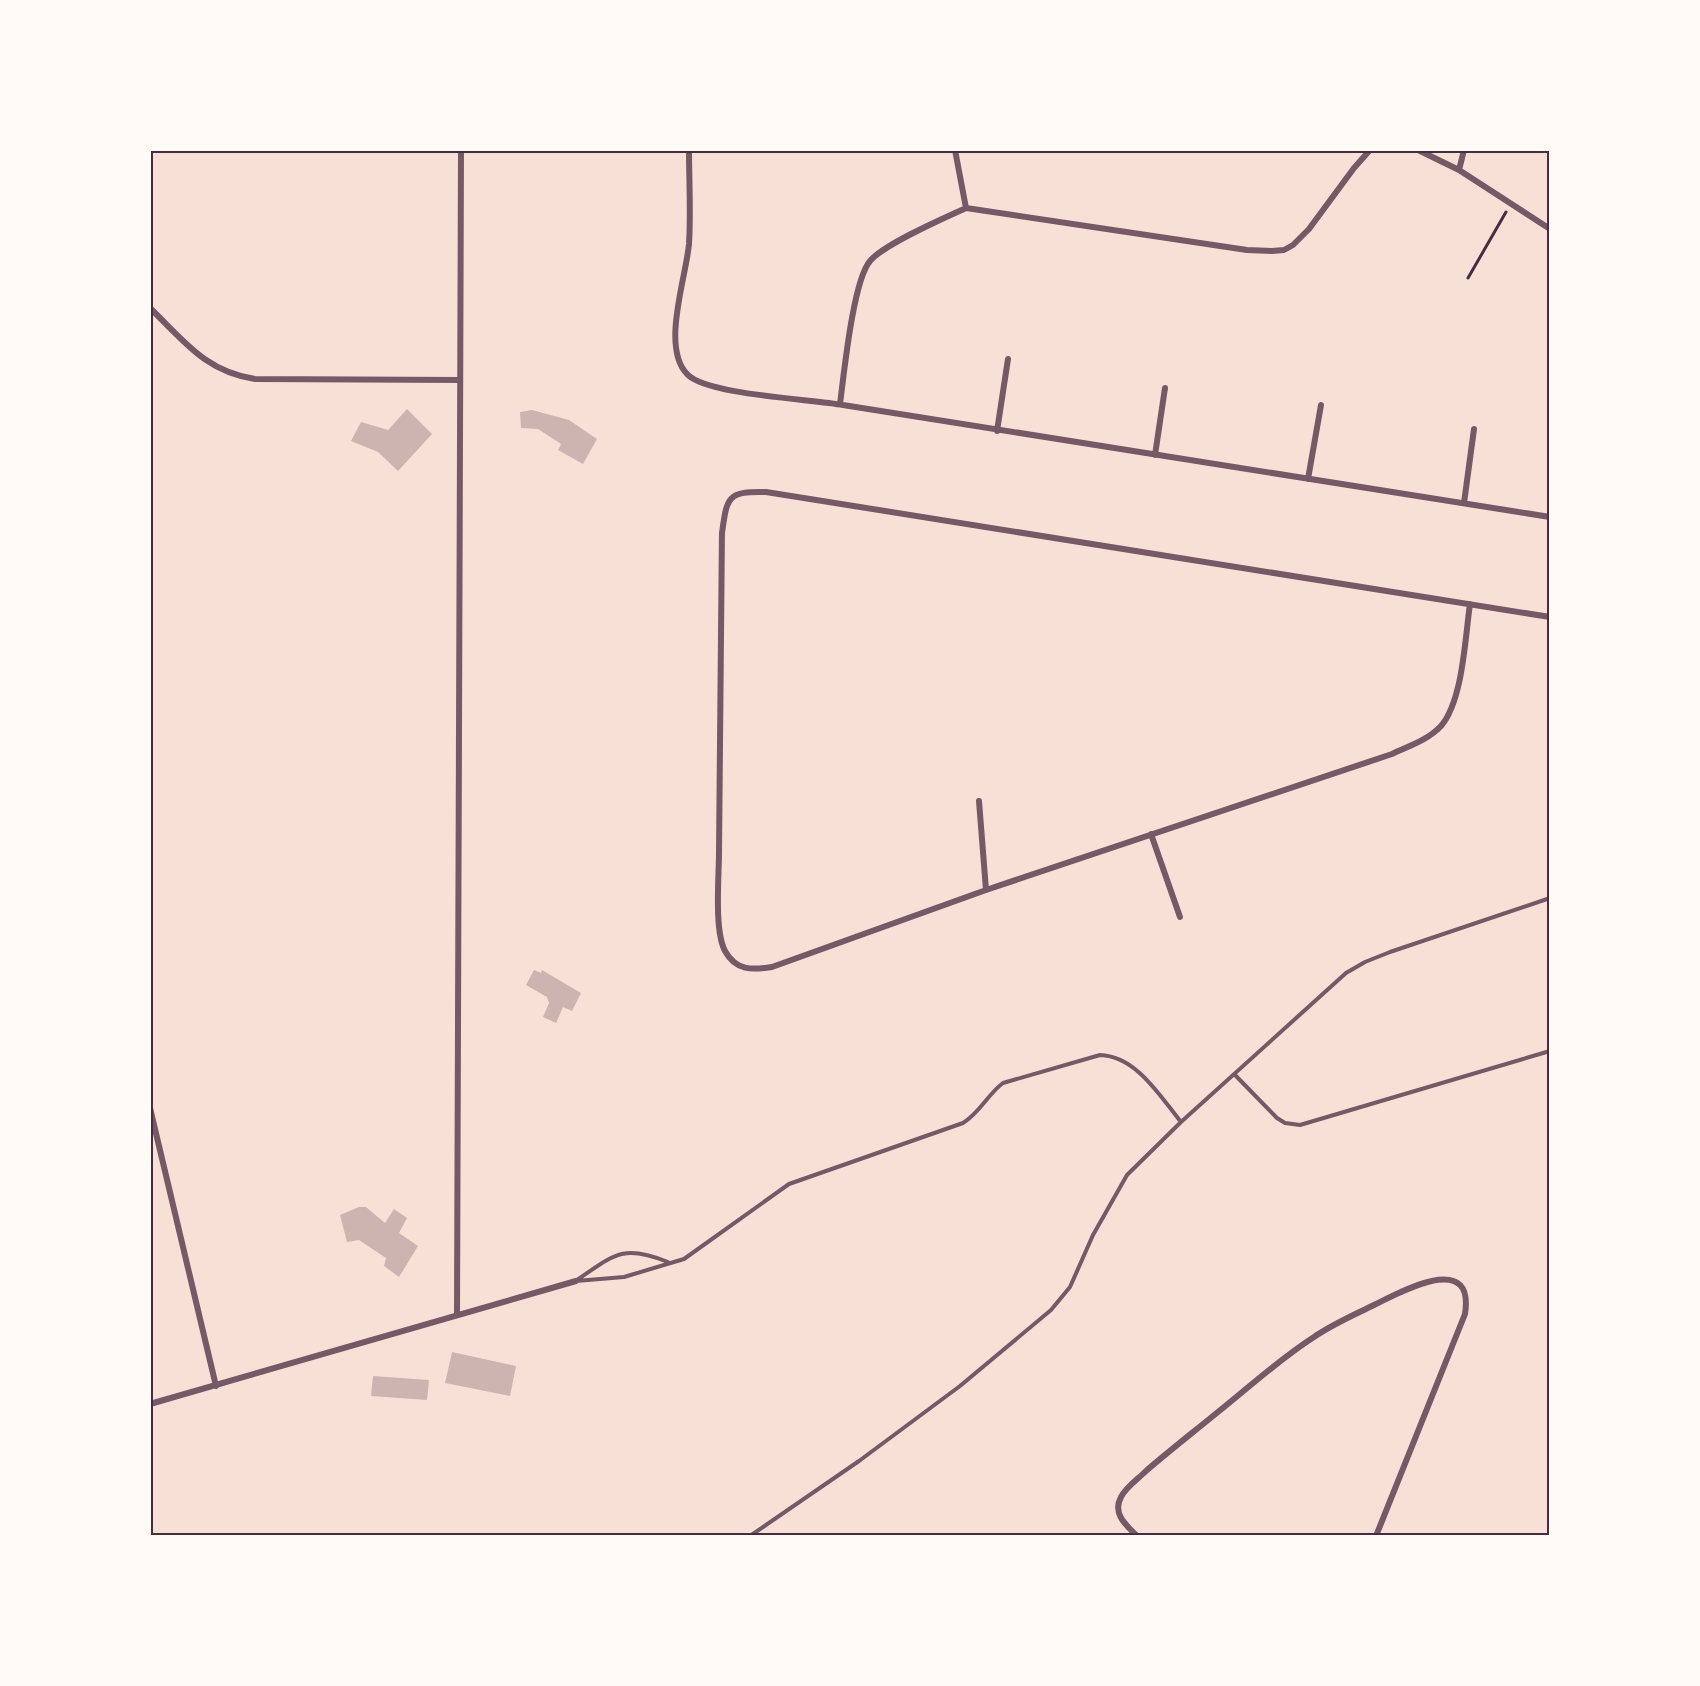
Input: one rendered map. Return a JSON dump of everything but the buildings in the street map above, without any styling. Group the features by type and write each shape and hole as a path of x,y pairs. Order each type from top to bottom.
{"street":[{"path":"457,1315 461,150"},
{"path":"689,150 689,243 677,318 676,341 681,364 687,374 696,381 710,386 764,395 840,404 997,431 1550,517"},
{"path":"955,150 966,208"},
{"path":"840,404 854,310 863,274 870,261 908,236 966,208 1247,250 1284,250 1293,245 1309,229 1370,150"},
{"path":"1418,150 1459,170 1550,229"},
{"path":"1459,170 1464,150"},
{"path":"150,308 195,352 225,372 240,376 255,379 460,380"},
{"path":"997,431 1008,360"},
{"path":"1155,455 1165,388"},
{"path":"1308,479 1321,405"},
{"path":"1464,503 1474,429"},
{"path":"1470,604 1457,690 1448,715 1440,727 1429,736 1392,754 986,890 772,967 750,970 733,963 722,944 719,804 722,533 725,509 735,495 744,492 766,492 1470,604 1550,617"},
{"path":"978,801 986,890"},
{"path":"1151,834 1180,917"},
{"path":"150,1108 216,1386"},
{"path":"1137,1536 1121,1519 1118,1512 1121,1497 1130,1486 1168,1453 1303,1344 1336,1324 1414,1285 1448,1279 1457,1283 1465,1291 1467,1302 1459,1330 1376,1536"},
{"path":"150,1404 576,1281"}],"lane":[{"path":"750,1536 859,1461 960,1386 1051,1310 1070,1287 1093,1235 1127,1175 1181,1122 1330,987 1356,967 1390,952 1550,898"},
{"path":"1235,1075 1277,1118 1284,1123 1300,1125 1550,1051"},
{"path":"576,1281 624,1277 681,1260 789,1185 963,1123 973,1117 994,1090 1003,1083 1100,1055 1112,1055 1132,1066 1181,1122"},
{"path":"576,1281 604,1261 625,1252 648,1254 669,1262"}],"path":[{"path":"1468,278 1511,205"}]}
